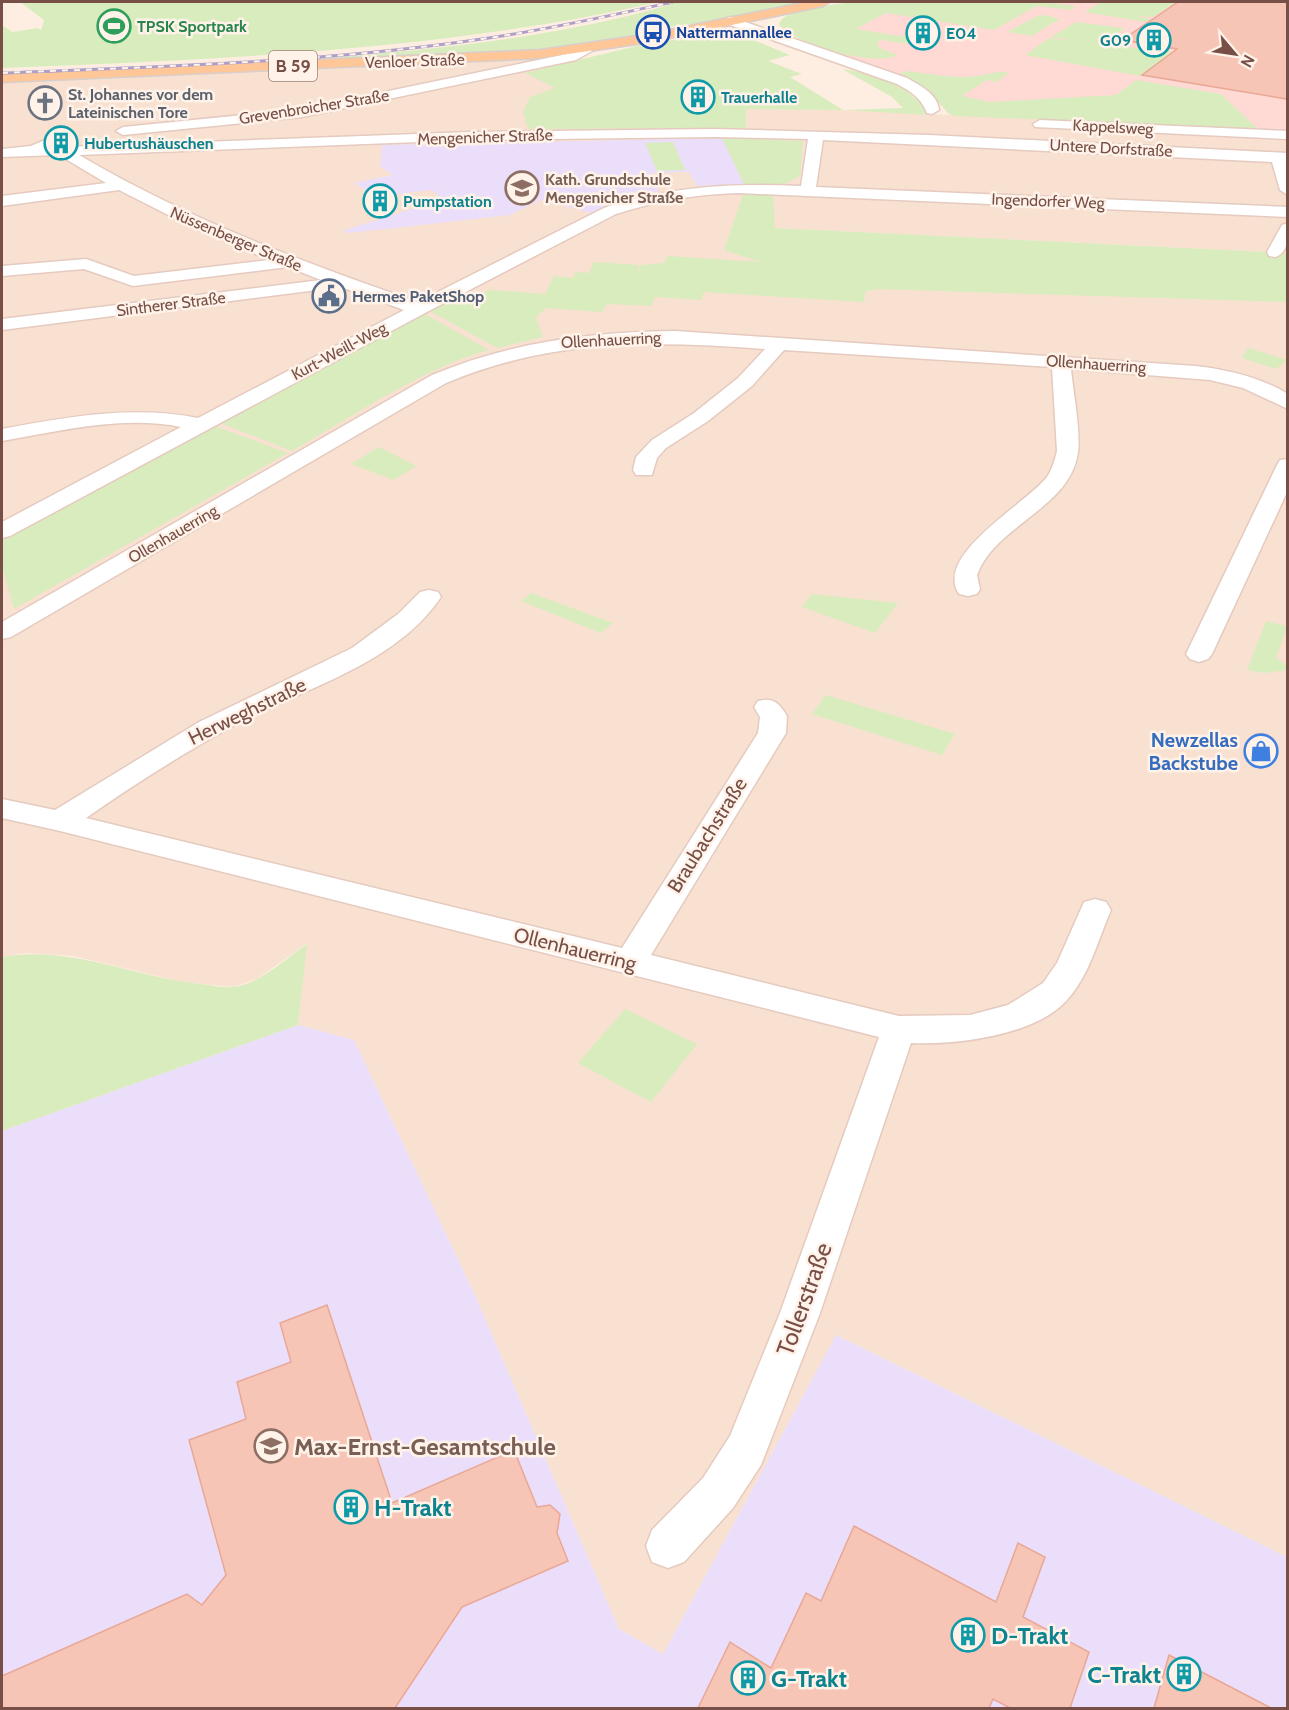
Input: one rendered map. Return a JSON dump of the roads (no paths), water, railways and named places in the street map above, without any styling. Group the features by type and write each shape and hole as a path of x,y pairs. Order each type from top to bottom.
{"main road":[{"name":"Venloer Straße","path":"2,78 478,58 584,49 683,32 823,2"},
{"path":"683,32 775,36 772,20 791,8"}],"street":[{"path":"731,21 852,64 913,93 939,117 935,138"},
{"name":"Grevenbroicher Straße","path":"109,132 302,113 571,57 583,54 586,51 584,49"},
{"name":"Kappelsweg","path":"1022,123 1287,135"},
{"name":"Mengenicher Straße","path":"34,150 62,152 590,133 935,138"},
{"path":"2,153 34,150 46,143 88,135"},
{"path":"808,191 816,135"},
{"name":"Untere Dorfstraße","path":"935,138 1283,158"},
{"name":"Nüssenberger Straße","path":"62,152 118,186 191,222 340,282 419,309"},
{"path":"1283,158 1287,190"},
{"path":"2,201 118,186"},
{"name":"Kurt-Weill-Weg","path":"2,531 419,309 610,212 639,201 709,189 808,191"},
{"name":"Ingendorfer Weg","path":"808,191 1287,212"},
{"path":"1275,252 1287,228"},
{"path":"2,271 86,264 133,281 289,262"},
{"name":"Sintherer Straße","path":"2,325 340,282"},
{"name":"Ollenhauerring","path":"2,632 439,379 485,360 540,346 628,336 1210,373 1256,385 1287,403"},
{"path":"644,470 647,457 659,444 701,417 745,382 779,344"},
{"path":"968,589 965,574 972,562 983,548 1055,481 1065,464 1068,451 1061,362"},
{"path":"2,435 126,416 156,416 201,425"},
{"path":"1199,654 1270,523 1287,465"},
{"name":"Herweghstraße","path":"60,821 143,767 214,725 366,652 397,631 429,597"},
{"name":"Braubachstraße","path":"630,962 772,733 774,716 767,707"},
{"name":"Ollenhauerring","path":"2,809 60,821 899,1029 945,1032 992,1024 1022,1013 1053,994 1066,976 1095,910"},
{"name":"Tollerstraße","path":"668,1546 718,1493 746,1450 800,1313 899,1029"}],"railway":[{"path":"2,73 256,61 382,51 529,31 673,2"}],"place":[{"name":"TPSK Sportpark","path":"114,26"},
{"name":"Nattermannallee","path":"653,32"},
{"name":"E04","path":"923,33"},
{"name":"G09","path":"1154,40"},
{"name":"Trauerhalle","path":"698,97"},
{"name":"St. Johannes vor dem Lateinischen Tore","path":"45,103"},
{"name":"Hubertushäuschen","path":"61,143"},
{"name":"Kath. Grundschule Mengenicher Straße","path":"522,188"},
{"name":"Pumpstation","path":"380,201"},
{"name":"Hermes PaketShop","path":"329,296"},
{"name":"Newzellas Backstube","path":"1261,751"},
{"name":"Max-Ernst-Gesamtschule","path":"271,1446"},
{"name":"H-Trakt","path":"351,1507"},
{"name":"D-Trakt","path":"968,1635"},
{"name":"C-Trakt","path":"1184,1674"},
{"name":"G-Trakt","path":"748,1678"}]}
